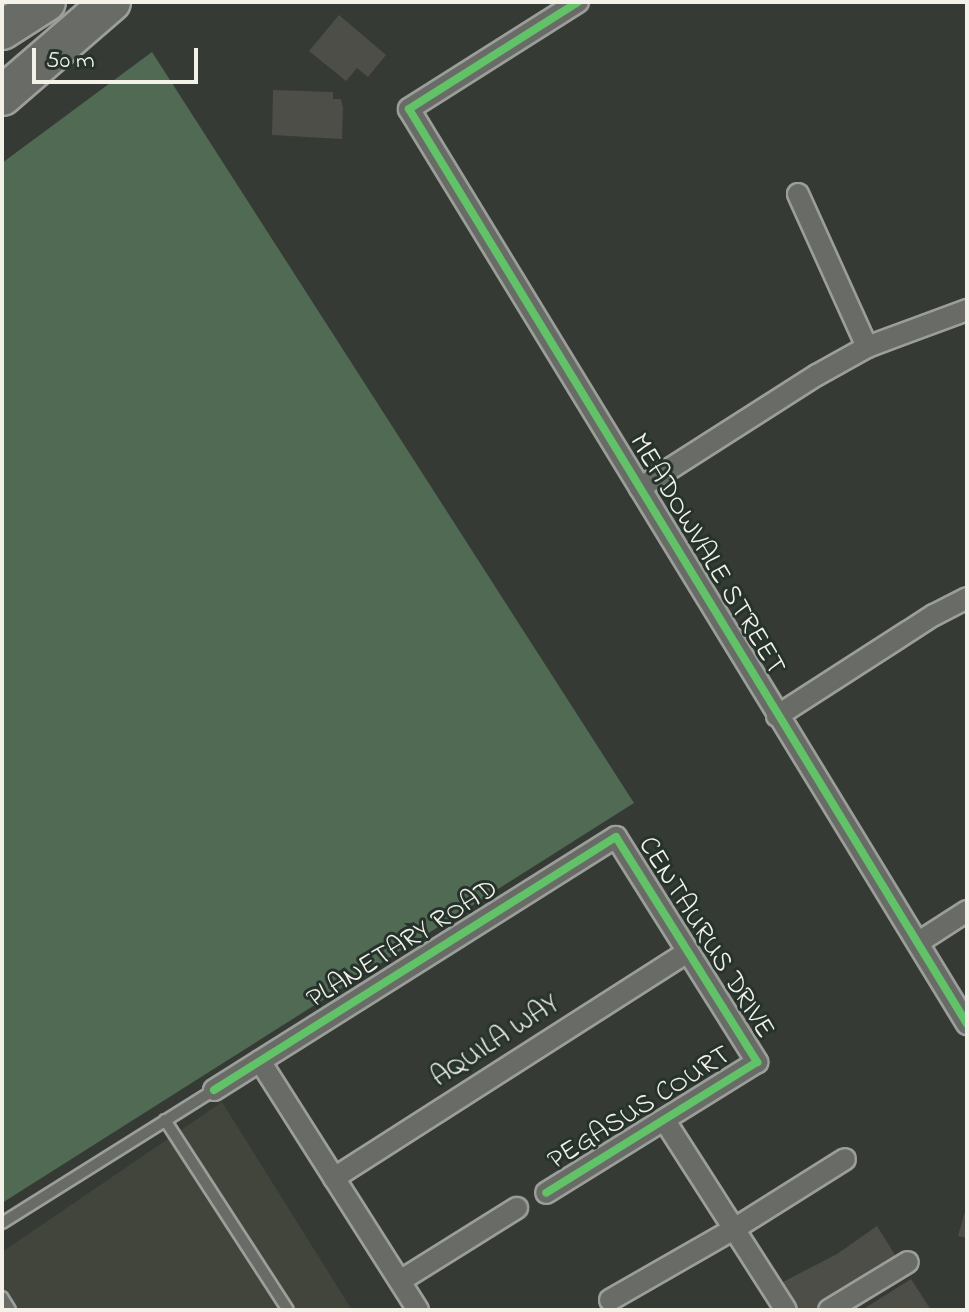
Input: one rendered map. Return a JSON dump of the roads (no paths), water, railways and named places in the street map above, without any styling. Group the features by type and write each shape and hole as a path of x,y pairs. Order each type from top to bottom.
{"highway":[{"path":"2,30 46,2"},
{"path":"2,96 111,2"}],"street":[{"name":"MEADOWVALE STREET","path":"578,2 409,109 967,1024"},
{"path":"798,194 867,347"},
{"path":"640,488 817,375 867,347 967,310"},
{"path":"777,716 934,615 967,598"},
{"name":"CENTAURUS DRIVE","path":"616,837 757,1062"},
{"name":"PLANETARY ROAD","path":"214,1090 616,837"},
{"path":"919,942 967,911"},
{"name":"AQUILA WAY","path":"334,1178 687,952"},
{"path":"260,1061 418,1310"},
{"name":"PEGASUS COURT","path":"546,1193 757,1062"},
{"path":"665,1121 786,1310"},
{"path":"610,1300 734,1229 845,1159"},
{"path":"400,1281 517,1208"},
{"path":"829,1310 908,1262"}],"lane":[{"path":"2,1223 214,1090"},
{"path":"165,1120 288,1310"},
{"path":"2,1297 10,1310"}]}
